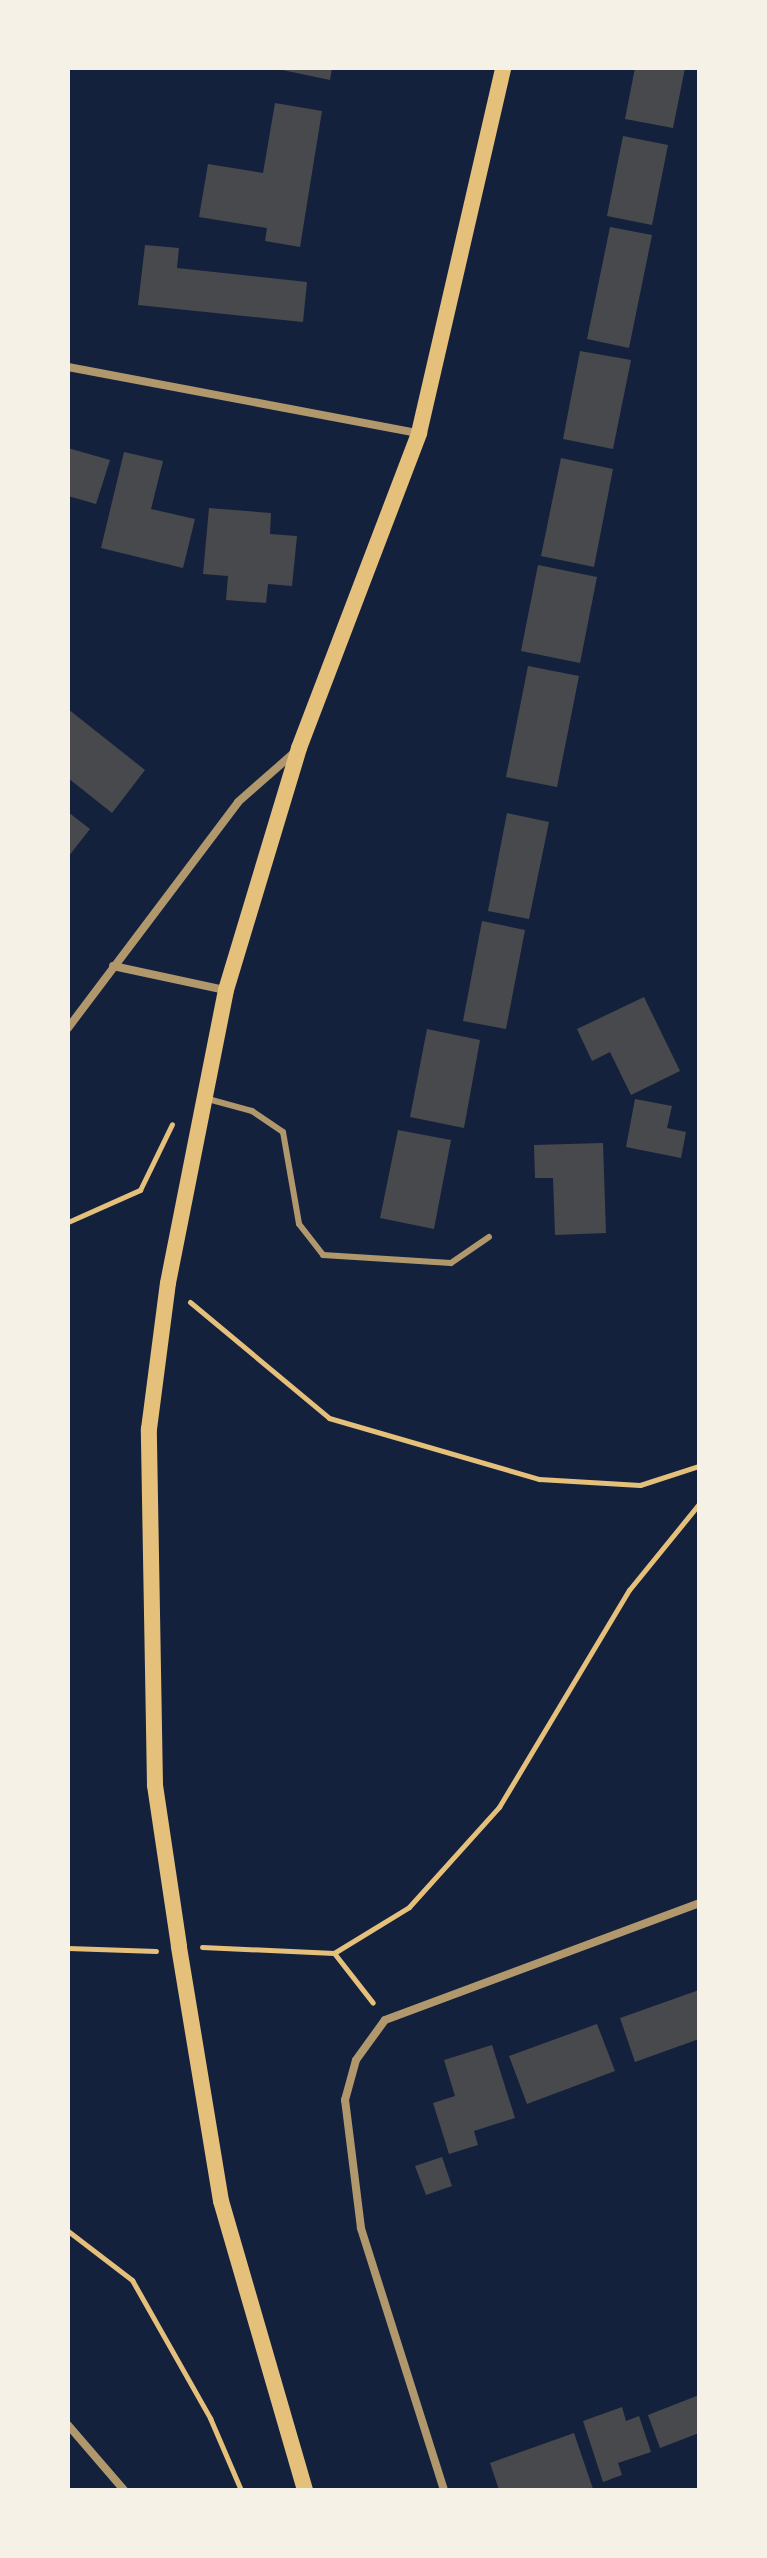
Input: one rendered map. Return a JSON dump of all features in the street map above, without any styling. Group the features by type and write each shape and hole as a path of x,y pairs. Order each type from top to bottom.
{"main road":[{"path":"305,2490 221,2201 155,1785 148,1605 149,1429 168,1283 226,990 299,748 419,433 503,68"}],"street":[{"path":"68,367 419,433"},
{"path":"68,1028 71,1017 238,802 299,748"},
{"path":"113,966 226,990"},
{"path":"444,2490 361,2228 345,2100 356,2060 385,2020 699,1903"},
{"path":"68,2425 124,2490"}],"lane":[{"path":"204,1098 252,1111 283,1132 299,1224 323,1255 451,1263 489,1237"}],"path":[{"path":"68,1222 140,1190 179,1110"},
{"path":"168,1283 329,1418 539,1479 640,1485 699,1466"},
{"path":"68,1948 135,1955 179,1946 334,1953 409,1907 499,1807 629,1590 699,1504"},
{"path":"334,1953 385,2020"},
{"path":"68,2231 132,2280 210,2418 241,2490"}],"building":[{"path":"273,68 332,68 330,80"},
{"path":"635,68 685,68 673,128 625,119"},
{"path":"275,103 322,111 300,247 265,241 267,228 199,217 208,164 263,173"},
{"path":"623,136 668,145 652,225 607,216"},
{"path":"610,227 652,235 629,348 587,339"},
{"path":"145,245 179,248 177,268 307,282 303,322 138,305"},
{"path":"580,351 631,360 613,449 563,439"},
{"path":"68,448 110,460 96,504 68,496"},
{"path":"124,452 163,461 151,509 195,519 183,568 101,548"},
{"path":"561,458 613,469 594,567 541,556"},
{"path":"209,508 271,513 270,534 297,536 292,586 268,584 266,603 226,600 228,576 203,574"},
{"path":"538,565 597,577 580,663 521,651"},
{"path":"528,666 579,676 557,787 506,777"},
{"path":"68,709 145,770 112,813 68,778"},
{"path":"68,812 90,829 68,857"},
{"path":"507,813 549,822 529,919 488,911"},
{"path":"482,921 525,930 506,1029 463,1021"},
{"path":"644,997 680,1071 631,1095 610,1052 592,1061 577,1029"},
{"path":"427,1029 480,1040 464,1128 410,1117"},
{"path":"635,1099 672,1106 667,1128 686,1132 681,1158 626,1147"},
{"path":"398,1130 451,1140 434,1229 380,1218"},
{"path":"603,1143 606,1233 555,1235 553,1178 535,1178 534,1145"},
{"path":"699,1990 699,2039 635,2062 620,2018"},
{"path":"597,2024 615,2071 527,2104 509,2056"},
{"path":"492,2045 515,2118 474,2131 478,2145 449,2154 433,2103 455,2096 444,2060"},
{"path":"442,2157 452,2186 426,2195 415,2166"},
{"path":"699,2395 699,2433 660,2448 648,2415"},
{"path":"622,2407 626,2421 639,2416 651,2452 618,2463 622,2475 603,2482 583,2421"},
{"path":"574,2433 593,2489 499,2490 490,2463"}]}
